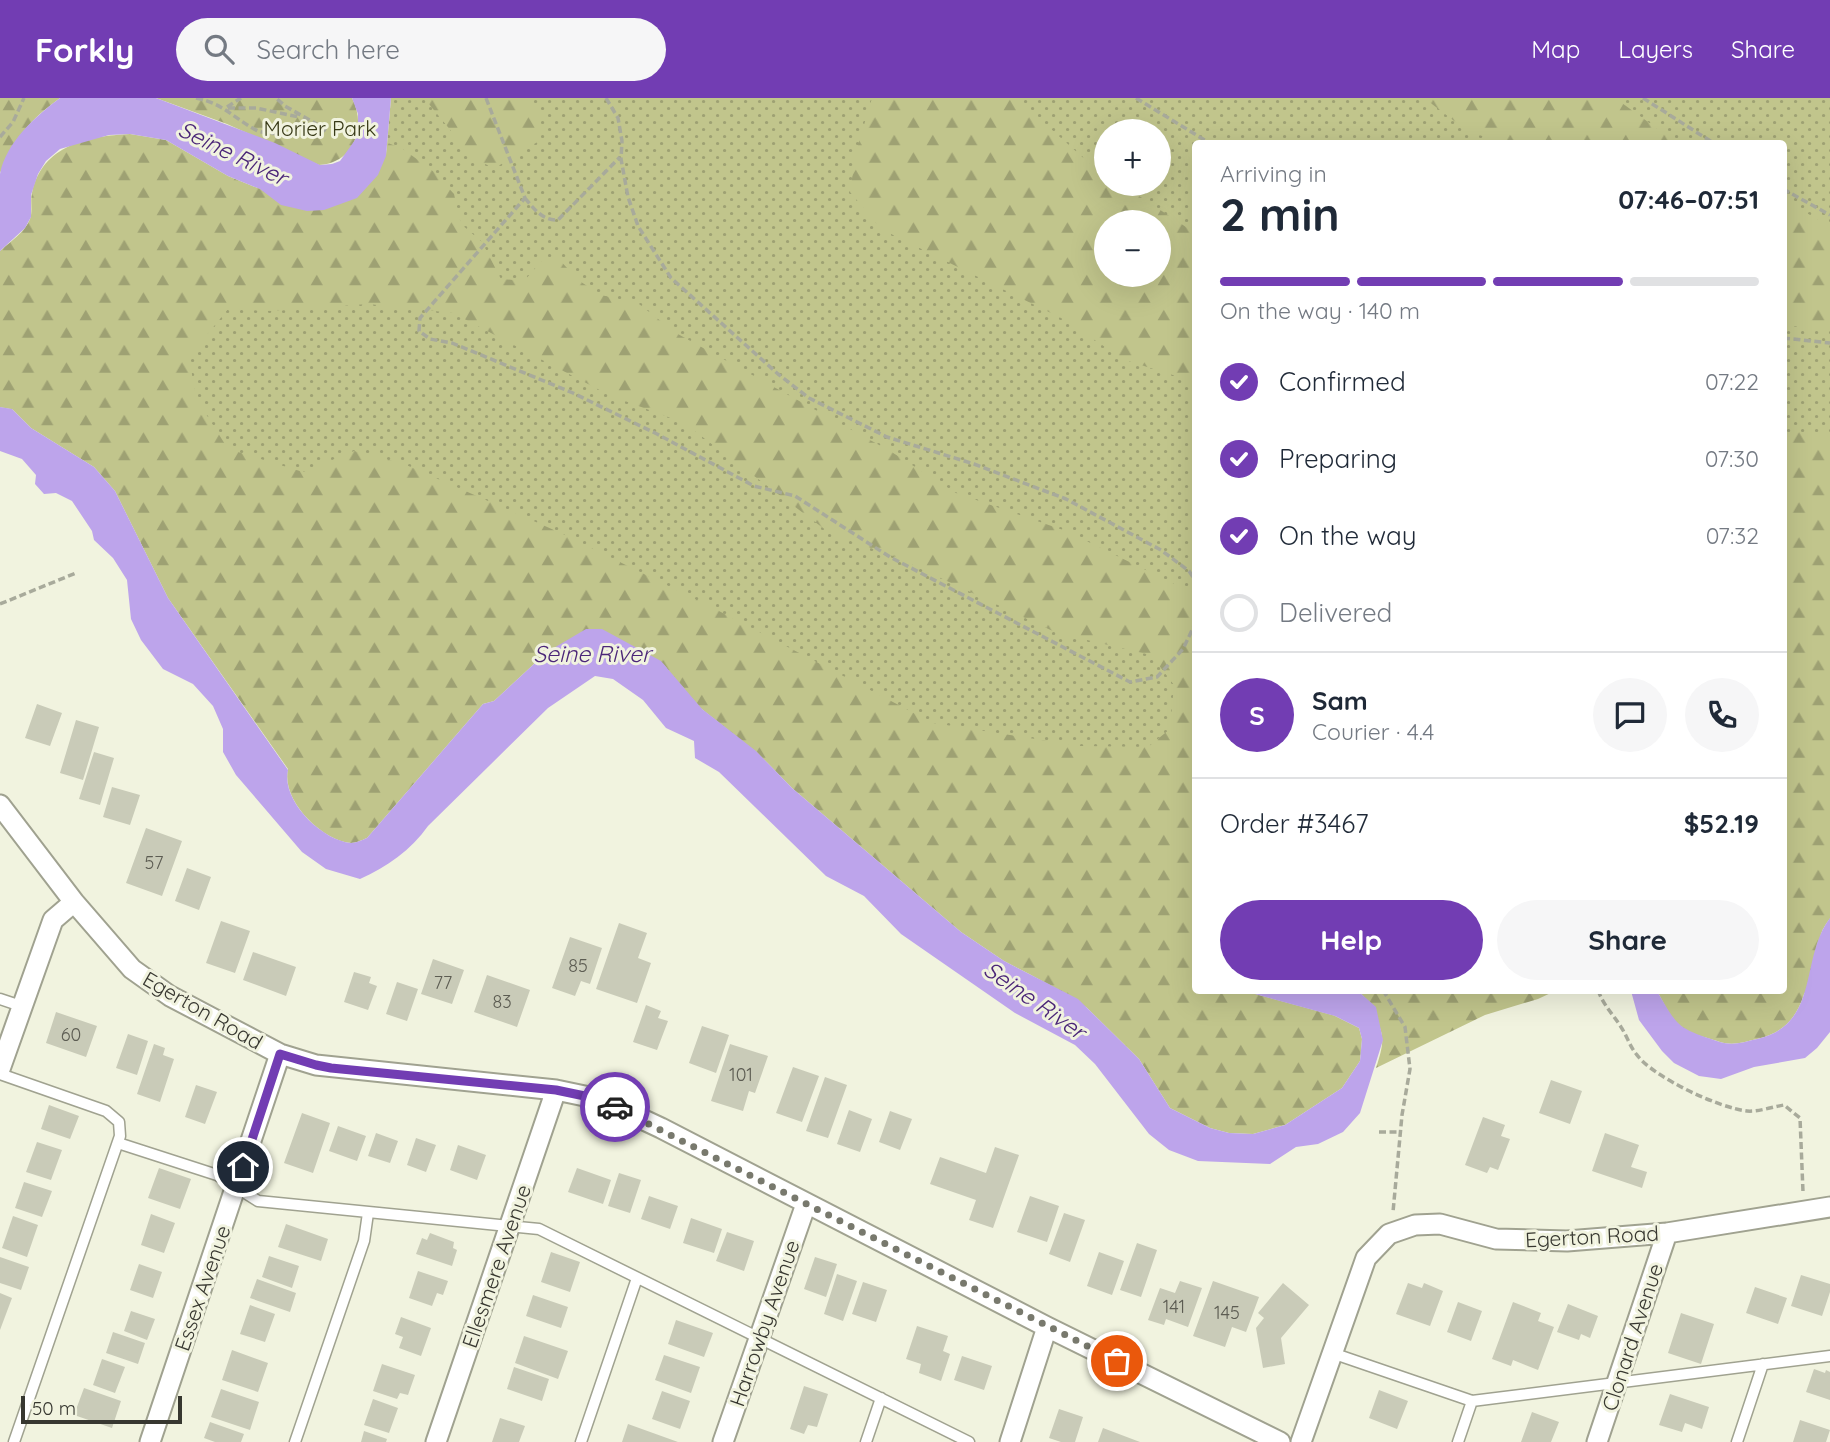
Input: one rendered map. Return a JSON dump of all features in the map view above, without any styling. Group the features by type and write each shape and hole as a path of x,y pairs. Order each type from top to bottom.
{"street":[{"name":"Egerton Road","path":"0,805 74,902 132,969 150,984 280,1054 336,1068 556,1090 599,1099 661,1128 1047,1327 1280,1442"},
{"path":"0,1072 53,920 74,902"},
{"name":"Essex Avenue","path":"150,1442 280,1054"},
{"name":"Ellesmere Avenue","path":"436,1442 556,1090"},
{"name":"Harrowby Avenue","path":"723,1442 806,1204"},
{"name":"Egerton Road","path":"1389,1234 1415,1225 1440,1224 1496,1239 1567,1241 1667,1233 1830,1207"},
{"name":"Clonard Avenue","path":"1597,1442 1667,1233"},
{"path":"1301,1442 1366,1258 1389,1234"},
{"path":"1010,1442 1047,1327"}],"lane":[{"path":"0,999 21,1006"},
{"path":"0,1072 106,1111 118,1122 120,1136 14,1442"},
{"path":"118,1143 217,1175 258,1201 539,1229 970,1442"},
{"path":"295,1442 364,1241 368,1213"},
{"path":"582,1442 637,1278"},
{"path":"1332,1353 1472,1401 1830,1356"},
{"path":"1737,1442 1763,1364"},
{"path":"866,1442 881,1398"},
{"path":"1458,1442 1472,1401"}],"path":[{"path":"0,137 13,122 24,98"},
{"path":"196,98 226,108 260,132 311,135 323,132 325,129 276,98"},
{"path":"226,108 241,98"},
{"path":"486,98 525,198 550,220 558,220 621,156"},
{"path":"606,98 618,118 628,197 638,226 671,278 809,398 887,437 974,464 1066,499 1161,550 1192,576"},
{"path":"1136,98 1204,140"},
{"path":"1643,98 1709,140"},
{"path":"226,108 256,108 306,119"},
{"path":"1787,191 1830,215"},
{"path":"525,198 420,318 419,331 430,339 452,343 573,393 754,486 795,496 890,557 1129,682 1157,677 1183,649 1192,630"},
{"path":"1787,338 1830,343"},
{"path":"0,604 76,573"},
{"path":"1385,994 1405,1027 1410,1069 1400,1132 1395,1205 1389,1234"},
{"path":"1599,994 1637,1056 1694,1094 1748,1111 1784,1105 1800,1118 1804,1211"},
{"path":"1378,1132 1400,1132"}],"green space":[{"path":"0,98 60,98 24,131 0,173"},
{"name":"Morier Park","path":"156,98 352,98 358,120 357,131 349,151 331,163 319,165 227,124"},
{"path":"391,98 1830,98 1830,918 1822,929 1807,993 1787,993 1787,140 1192,140 1192,994 1255,994 1335,1016 1285,1125 1027,972 702,709 12,409 0,407 0,251 386,156"},
{"path":"424,98 528,98 539,111 539,141 495,168 475,160"},
{"path":"872,98 1016,98 1094,166 1094,196 1139,196 1160,210 1094,210 1094,287 1171,287 1171,217 1192,231 1192,381 1125,360 1061,318 881,229 850,192 856,152"},
{"path":"1417,98 1615,98 1673,140 1500,140 1470,133 1428,101"},
{"path":"130,134 166,140 228,176 260,189 281,205 386,156 388,143 403,149 433,171 454,194 461,224 482,242 501,279 524,281 545,257 557,257 578,280 601,295 639,304 676,333 890,451 956,493 1066,531 1192,593 1192,994 1255,994 1335,1016 1359,1028 1362,1039 1360,1061 1342,1088 1285,1125 1253,1134 1229,1133 1210,1128 1170,1108 1139,1059 1078,999 1004,961 961,932 792,788 756,751 702,709 661,661 547,652 494,701 483,704 367,838 351,843 328,835 316,826 306,817 291,793 287,781 288,769 168,598 115,491 94,467 31,428 12,409 0,407 0,251 28,224 32,193 37,177 46,164 69,146 98,137","holes":["368,304 453,313 609,395 684,423 831,534 896,557 1057,633 1151,655 1174,685 1170,729 1148,747 1081,746 933,723 717,610 563,534 404,464 354,451 303,472 228,449 196,398 189,357 228,309 273,311"]},
{"path":"1787,202 1830,226 1830,330 1787,324"},
{"path":"1787,432 1830,432 1830,918 1821,934 1800,1005 1791,1020 1777,1031 1757,1039 1729,1044 1684,1030 1672,1018 1659,994 1787,994"},
{"path":"1549,994 1485,1015 1376,1068 1382,1044 1381,1032 1362,995"}],"water":[{"name":"Seine River","path":"60,98 156,98 275,143 320,165 340,161 355,140 358,114 352,98 391,98 386,156 378,175 357,198 324,210 307,211 281,205 260,189 228,176 166,140 130,134 109,135 60,149 46,161 31,195 31,217 25,228 0,251 0,174 3,162 23,131"},
{"name":"Seine River","path":"0,407 12,409 31,428 94,467 115,491 168,598 288,770 287,782 297,805 306,817 328,835 351,843 367,838 483,704 494,701 547,652 586,629 602,629 661,661 702,709 756,751 792,788 961,932 1004,961 1078,999 1139,1059 1170,1108 1210,1128 1229,1133 1253,1134 1285,1125 1342,1088 1360,1061 1362,1039 1359,1028 1335,1016 1255,994 1361,994 1376,1007 1383,1040 1360,1113 1343,1132 1318,1144 1296,1147 1270,1164 1198,1161 1169,1150 1149,1134 1095,1064 1075,1045 1015,1013 901,934 864,896 826,876 719,772 695,758 694,741 666,728 643,700 613,679 595,676 548,708 414,843 380,869 360,879 326,869 302,852 236,775 223,752 223,729 213,706 193,684 163,669 141,640 131,619 127,580 113,558 94,540 92,531 72,501 56,493 44,494 35,484 36,475 22,459 0,451"},
{"path":"1830,918 1830,1032 1805,1058 1754,1067 1721,1079 1699,1076 1674,1063 1639,1020 1632,994 1659,994 1681,1026 1720,1042 1743,1042 1777,1031 1791,1020 1800,1005 1821,934"}],"building":[{"path":"37,704 62,713 50,746 25,738"},
{"path":"76,720 99,727 83,780 60,773"},
{"path":"94,752 114,758 100,805 79,799"},
{"path":"112,787 140,795 130,825 103,817"},
{"path":"146,828 182,841 162,896 126,883"},
{"path":"187,868 211,877 199,910 175,901"},
{"path":"221,921 250,931 235,973 206,963"},
{"path":"619,923 647,933 638,958 651,963 637,1003 596,989"},
{"path":"570,937 602,948 590,984 581,981 575,996 552,988"},
{"path":"253,952 296,967 286,996 243,980"},
{"path":"433,959 464,970 452,1004 421,994"},
{"path":"354,972 371,977 369,983 377,986 368,1010 344,1002"},
{"path":"487,975 530,990 517,1027 474,1012"},
{"path":"397,982 418,989 407,1021 386,1014"},
{"path":"646,1005 661,1011 658,1018 668,1021 657,1050 633,1042"},
{"path":"56,1012 97,1026 86,1057 46,1043"},
{"path":"702,1026 729,1035 716,1073 689,1063"},
{"path":"128,1034 148,1041 137,1075 116,1068"},
{"path":"154,1044 165,1048 163,1055 174,1059 160,1102 137,1094"},
{"path":"730,1044 768,1056 755,1093 749,1091 743,1111 711,1101"},
{"path":"793,1067 819,1076 802,1122 776,1113"},
{"path":"825,1077 847,1085 828,1138 806,1131"},
{"path":"1551,1080 1582,1091 1570,1124 1539,1113"},
{"path":"196,1085 217,1092 205,1124 185,1117"},
{"path":"49,1105 79,1116 70,1139 41,1129"},
{"path":"849,1110 872,1119 860,1152 837,1144"},
{"path":"890,1111 912,1119 900,1150 879,1142"},
{"path":"302,1113 330,1123 313,1173 284,1163"},
{"path":"1483,1117 1505,1125 1501,1136 1510,1139 1498,1170 1490,1167 1487,1173 1465,1165"},
{"path":"338,1126 366,1136 357,1161 329,1151"},
{"path":"376,1133 398,1141 390,1163 368,1156"},
{"path":"1605,1133 1639,1145 1631,1167 1647,1172 1642,1188 1592,1171"},
{"path":"416,1138 436,1145 426,1172 407,1165"},
{"path":"37,1142 62,1150 51,1180 26,1172"},
{"path":"458,1145 486,1155 477,1180 450,1170"},
{"path":"995,1147 1019,1155 993,1228 969,1220 976,1200 930,1184 940,1157 986,1173"},
{"path":"159,1168 191,1179 180,1209 148,1198"},
{"path":"577,1168 611,1180 603,1204 568,1192"},
{"path":"619,1173 641,1180 630,1213 608,1206"},
{"path":"24,1182 52,1191 42,1217 15,1208"},
{"path":"649,1196 678,1206 670,1229 641,1219"},
{"path":"1030,1196 1059,1206 1047,1242 1017,1232"},
{"path":"1064,1213 1085,1220 1070,1262 1049,1254"},
{"path":"151,1214 175,1223 164,1253 141,1245"},
{"path":"13,1216 38,1225 27,1257 2,1248"},
{"path":"691,1218 722,1229 714,1253 683,1243"},
{"path":"286,1224 328,1239 321,1261 278,1247"},
{"path":"727,1232 754,1241 744,1271 716,1261"},
{"path":"430,1233 454,1242 453,1248 457,1250 452,1266 416,1254 422,1238 427,1240"},
{"path":"1137,1243 1157,1250 1141,1297 1120,1290"},
{"path":"551,1252 580,1262 570,1292 541,1282"},
{"path":"1099,1252 1124,1261 1112,1295 1087,1286"},
{"path":"269,1256 299,1266 292,1288 262,1277"},
{"path":"0,1257 29,1267 21,1290 0,1283"},
{"path":"815,1257 837,1264 826,1297 804,1289"},
{"path":"139,1264 162,1272 153,1298 130,1290"},
{"path":"418,1271 448,1281 443,1295 437,1293 432,1306 409,1298"},
{"path":"837,1274 857,1281 843,1321 824,1314"},
{"path":"1801,1275 1830,1284 1822,1316 1791,1306"},
{"path":"257,1279 296,1293 290,1312 250,1298"},
{"path":"1180,1281 1202,1288 1188,1327 1166,1319 1164,1325 1148,1320 1160,1288 1175,1293"},
{"path":"1213,1281 1259,1297 1246,1332 1232,1327 1225,1347 1193,1336"},
{"path":"863,1282 887,1290 876,1322 852,1314"},
{"path":"1283,1283 1309,1305 1281,1338 1285,1364 1263,1368 1256,1328 1264,1318 1258,1313"},
{"path":"1408,1283 1422,1288 1424,1283 1443,1291 1430,1326 1396,1314"},
{"path":"1755,1287 1787,1298 1778,1324 1746,1313"},
{"path":"0,1293 12,1298 0,1330"},
{"path":"533,1295 568,1307 561,1328 526,1316"},
{"path":"1458,1302 1482,1311 1471,1341 1447,1332"},
{"path":"1513,1302 1541,1313 1538,1321 1554,1327 1538,1370 1513,1360 1511,1366 1492,1359"},
{"path":"1568,1304 1598,1316 1590,1338 1581,1334 1579,1340 1557,1332"},
{"path":"250,1305 275,1314 265,1342 240,1334"},
{"path":"131,1311 155,1319 147,1340 124,1331"},
{"path":"1681,1313 1714,1324 1701,1364 1668,1353"},
{"path":"401,1317 431,1328 421,1356 399,1348 403,1337 395,1334"},
{"path":"676,1320 713,1333 704,1357 668,1344"},
{"path":"917,1326 948,1336 943,1351 950,1354 941,1381 919,1373 921,1364 906,1359"},
{"path":"113,1332 145,1343 138,1364 106,1353"},
{"path":"524,1336 568,1351 558,1379 515,1363"},
{"path":"232,1350 268,1363 258,1392 222,1380"},
{"path":"664,1355 700,1367 691,1393 655,1380"},
{"path":"962,1356 992,1366 984,1390 954,1380"},
{"path":"102,1359 125,1367 115,1393 93,1385"},
{"path":"382,1364 415,1375 408,1395 400,1393 397,1399 373,1391"},
{"path":"514,1367 549,1379 542,1401 507,1389"},
{"path":"1814,1369 1830,1372 1830,1400 1806,1392"},
{"path":"804,1386 828,1394 817,1427 808,1425 804,1434 790,1429"},
{"path":"84,1388 121,1401 112,1428 74,1415"},
{"path":"221,1389 259,1402 250,1430 211,1417"},
{"path":"1379,1390 1408,1401 1397,1429 1369,1418"},
{"path":"662,1391 690,1401 680,1429 652,1419"},
{"path":"1670,1394 1709,1407 1702,1429 1685,1423 1682,1432 1659,1425"},
{"path":"373,1399 398,1408 389,1433 364,1425"},
{"path":"1059,1409 1083,1417 1075,1442 1061,1442 1049,1438"},
{"path":"1532,1412 1559,1422 1551,1442 1521,1442"},
{"path":"500,1418 525,1426 519,1442 492,1442"},
{"path":"1800,1420 1830,1430 1826,1442 1793,1442"},
{"path":"210,1422 244,1434 241,1442 215,1442 204,1438"},
{"path":"628,1424 678,1442 622,1442"},
{"path":"1103,1428 1140,1442 1098,1442"},
{"path":"364,1431 387,1439 386,1442 361,1442"}],"way so far":[{"path":"615,1107 1117,1361"}],"route":[{"path":"243,1167 280,1054 331,1068 556,1090 599,1099 615,1107"}]}
